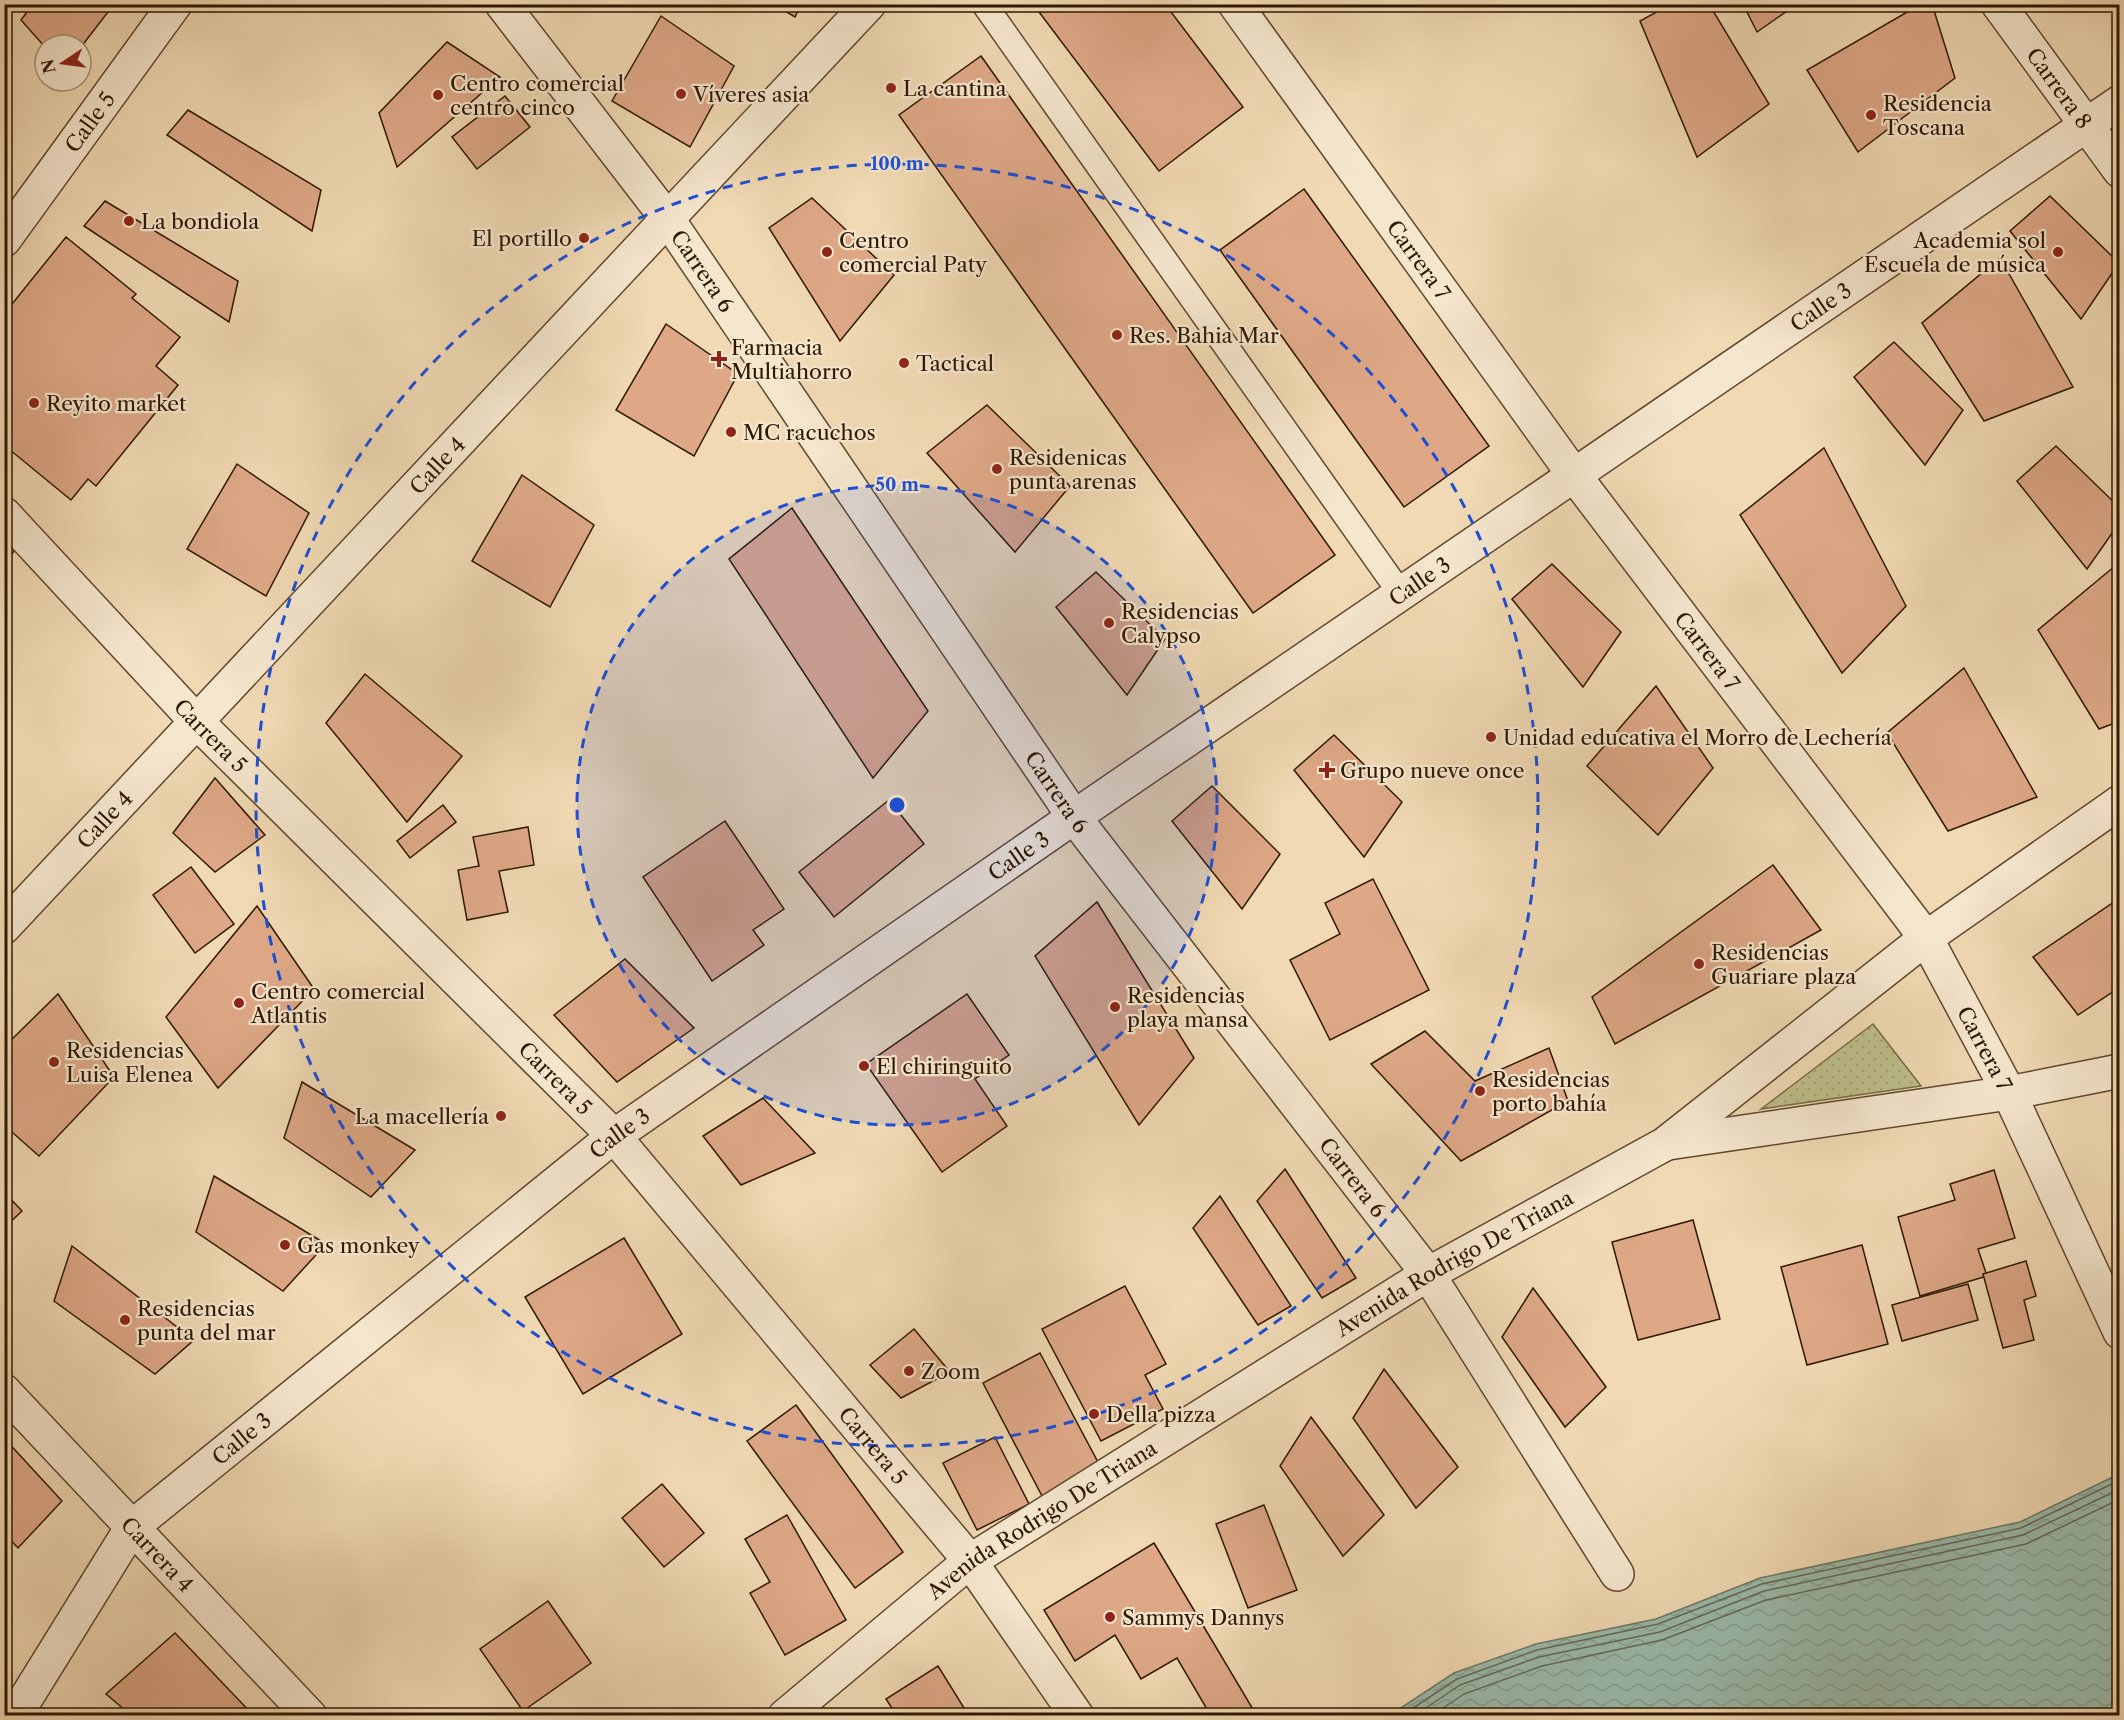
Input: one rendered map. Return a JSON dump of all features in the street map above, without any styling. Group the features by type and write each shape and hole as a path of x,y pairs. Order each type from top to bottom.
{"street":[{"name":"Calle 5","path":"4,240 175,4"},
{"name":"Carrera 6","path":"502,4 669,221 1074,817 1428,1274 1617,1574"},
{"name":"Calle 4","path":"4,927 669,221 869,4"},
{"name":"Carrera 7","path":"1234,4 1574,475 1926,938 2009,1093 2120,1332"},
{"name":"Carrera 8","path":"1998,4 2120,171"},
{"name":"Calle 3","path":"27,1710 132,1527 614,1136 1074,817 2120,102"},
{"name":"Carrera 5","path":"4,514 196,721 614,1136 970,1561 1077,1716"},
{"name":"Avenida Rodrigo De Triana","path":"785,1716 970,1561 1428,1274 1665,1144 1926,938 2120,802"},
{"path":"1665,1144 2009,1093 2120,1071"},
{"name":"Carrera 4","path":"4,1391 310,1716"}],"lane":[{"path":"984,4 1401,594"}],"green space":[{"path":"1873,1024 1921,1086 1761,1109"}],"water":[{"path":"2119,1474 2119,1715 1390,1715 1454,1673 1536,1644 1656,1619 1760,1578 2020,1522"}],"building":[{"path":"33,4 96,4 108,12 92,33 33,34 21,20"},
{"path":"773,4 801,4 795,17"},
{"path":"1033,4 1165,4 1243,107 1159,171"},
{"path":"1671,4 1709,4 1769,104 1697,157 1640,21"},
{"path":"1743,4 1797,4 1757,32"},
{"name":"Residencia Toscana","path":"1921,4 1932,4 1955,78 1858,152 1807,70"},
{"path":"661,16 734,66 690,147 612,101"},
{"name":"Centro comercial centro cinco","path":"447,42 500,77 397,167 379,113"},
{"name":"Res. Bahia Mar","path":"981,56 1335,555 1253,613 899,115"},
{"path":"505,96 530,127 477,169 452,137"},
{"path":"188,110 321,190 312,231 167,135"},
{"name":"Res. Bahia Mar","path":"1304,189 1489,446 1404,507 1220,250"},
{"path":"2050,196 2119,263 2081,319 2010,231"},
{"name":"Centro comercial Paty","path":"812,198 894,275 840,341 769,228"},
{"path":"105,201 238,281 229,322 84,226"},
{"path":"66,237 136,294 132,298 180,337 156,366 178,385 96,486 88,479 71,500 4,445 4,314"},
{"path":"2000,258 2073,387 1984,421 1922,323"},
{"path":"666,324 738,374 694,456 616,410"},
{"path":"1894,342 1963,410 1925,465 1854,377"},
{"name":"Residenicas punta arenas","path":"987,405 1070,486 1015,552 927,453"},
{"path":"2056,446 2120,508 2120,522 2087,569 2017,481"},
{"path":"1824,448 1906,606 1842,673 1740,515"},
{"path":"237,464 309,513 266,596 187,549"},
{"path":"522,475 594,525 550,607 472,561"},
{"path":"792,508 928,711 873,778 729,559"},
{"path":"4,539 17,548 4,563"},
{"path":"1552,564 1621,632 1583,687 1512,599"},
{"path":"2115,566 2120,573 2120,721 2099,729 2038,630"},
{"name":"Residencias Calypso","path":"1096,572 1165,639 1127,695 1056,607"},
{"path":"1964,668 2037,797 1948,831 1887,733"},
{"path":"365,674 462,756 407,822 326,723"},
{"path":"1656,686 1713,768 1658,835 1587,766"},
{"path":"1334,735 1402,802 1364,857 1294,770"},
{"path":"215,778 265,835 215,872 173,833"},
{"path":"1212,786 1280,854 1242,909 1172,821"},
{"path":"889,800 924,844 834,917 799,872"},
{"path":"443,805 456,822 410,858 397,841"},
{"path":"725,821 784,909 753,930 764,945 712,981 643,877"},
{"path":"528,827 534,865 499,871 508,912 467,920 458,870 479,866 473,837"},
{"name":"Residencias Guariare plaza","path":"1773,865 1821,930 1615,1044 1592,997"},
{"path":"191,867 234,924 195,953 153,895"},
{"path":"1373,879 1429,990 1330,1040 1290,960 1340,934 1325,903"},
{"path":"2120,898 2120,987 2078,1015 2033,957"},
{"name":"Residencias playa mansa","path":"1097,902 1194,1058 1139,1125 1035,956"},
{"name":"Centro comercial Atlantis","path":"257,906 314,989 218,1088 166,1017"},
{"path":"625,959 694,1028 617,1082 554,1015"},
{"name":"Residencias Luisa Elenea","path":"58,994 114,1077 39,1156 4,1125 4,1047"},
{"path":"967,994 1009,1055 975,1079 1007,1126 942,1172 866,1064"},
{"name":"Residencias porto bahía","path":"1425,1031 1475,1081 1549,1048 1568,1101 1461,1161 1371,1064"},
{"path":"302,1082 415,1150 371,1197 284,1138"},
{"path":"763,1098 815,1153 741,1185 703,1136"},
{"path":"1285,1169 1356,1278 1322,1298 1257,1201"},
{"path":"1994,1170 2015,1238 1978,1249 1987,1276 1920,1296 1898,1217 1955,1200 1950,1184"},
{"path":"214,1176 326,1244 283,1291 196,1232"},
{"path":"4,1192 22,1211 4,1228"},
{"path":"1220,1196 1291,1306 1258,1325 1193,1228"},
{"path":"1693,1220 1720,1319 1638,1340 1612,1242"},
{"path":"624,1238 682,1334 583,1394 525,1297"},
{"path":"1862,1245 1888,1344 1807,1365 1781,1267"},
{"name":"Residencias punta del mar","path":"72,1246 194,1340 155,1374 54,1301"},
{"path":"2026,1261 2036,1296 2024,1300 2034,1340 2003,1348 1983,1274"},
{"path":"1968,1284 1978,1320 1902,1341 1892,1305"},
{"path":"1125,1286 1166,1364 1145,1375 1163,1409 1101,1441 1042,1329"},
{"path":"1533,1288 1606,1387 1565,1427 1502,1337"},
{"path":"914,1329 950,1372 901,1398 870,1365"},
{"path":"1040,1353 1100,1466 1042,1496 983,1383"},
{"path":"1384,1369 1458,1467 1416,1508 1353,1418"},
{"path":"796,1405 903,1552 855,1588 747,1441"},
{"path":"1311,1417 1384,1515 1343,1556 1280,1466"},
{"path":"995,1437 1029,1504 977,1530 943,1463"},
{"path":"4,1438 62,1501 18,1548 4,1533"},
{"path":"662,1484 704,1533 664,1567 622,1518"},
{"path":"1264,1505 1297,1590 1248,1608 1216,1524"},
{"path":"787,1515 846,1620 785,1655 750,1593 770,1582 745,1539"},
{"path":"1154,1543 1257,1716 1211,1716 1177,1658 1141,1679 1115,1635 1075,1661 1044,1610"},
{"path":"548,1601 591,1663 523,1711 480,1649"},
{"path":"175,1633 254,1716 132,1716 106,1694"},
{"path":"938,1666 969,1716 897,1716 886,1699"}],"place":[{"name":"La cantina","path":"891,88"},
{"name":"Víveres asia","path":"681,94"},
{"name":"Centro comercial centro cinco","path":"438,95"},
{"name":"Residencia Toscana","path":"1871,115"},
{"name":"La bondiola","path":"129,221"},
{"name":"El portillo","path":"584,238"},
{"name":"Centro comercial Paty","path":"827,252"},
{"name":"Academia sol Escuela de música","path":"2058,252"},
{"name":"Res. Bahia Mar","path":"1117,335"},
{"name":"Farmacia Multiahorro","path":"719,359"},
{"name":"Tactical","path":"904,363"},
{"name":"Reyito market","path":"34,403"},
{"name":"MC racuchos","path":"731,432"},
{"name":"Residenicas punta arenas","path":"997,469"},
{"name":"Residencias Calypso","path":"1109,623"},
{"name":"Unidad educativa el Morro de Lechería","path":"1491,737"},
{"name":"Grupo nueve once","path":"1327,770"},
{"name":"Residencias Guariare plaza","path":"1699,964"},
{"name":"Centro comercial Atlantis","path":"239,1003"},
{"name":"Residencias playa mansa","path":"1115,1007"},
{"name":"Residencias Luisa Elenea","path":"54,1062"},
{"name":"El chiringuito","path":"864,1066"},
{"name":"Residencias porto bahía","path":"1480,1091"},
{"name":"La macellería","path":"501,1116"},
{"name":"Gas monkey","path":"285,1245"},
{"name":"Residencias punta del mar","path":"125,1320"},
{"name":"Zoom","path":"909,1371"},
{"name":"Della pizza","path":"1094,1414"},
{"name":"Sammys Dannys","path":"1110,1617"}]}
